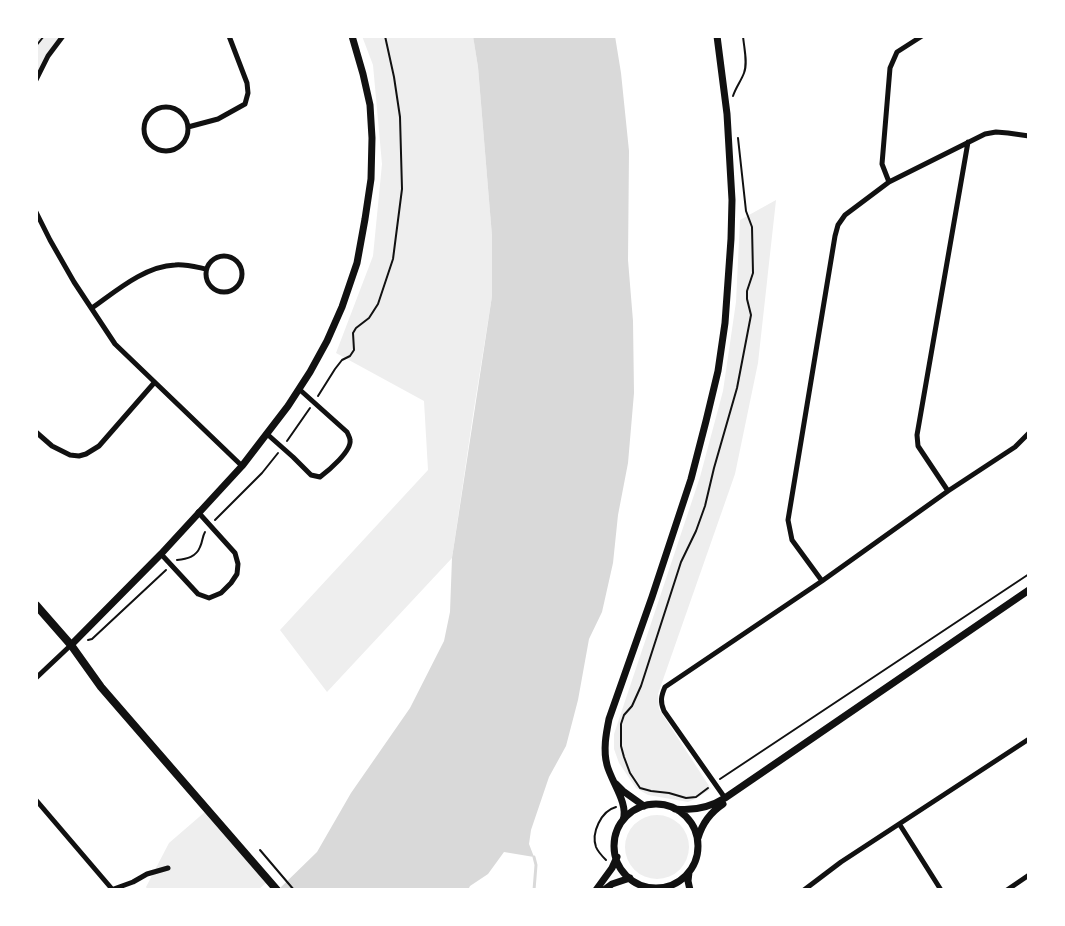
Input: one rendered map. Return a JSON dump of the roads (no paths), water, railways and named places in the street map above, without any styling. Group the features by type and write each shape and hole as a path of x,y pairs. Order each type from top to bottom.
{"main road":[{"path":"36,605 71,645 100,688 277,890"}],"street":[{"path":"36,80 48,56 63,36"},
{"path":"188,127 218,119 245,104 248,93 246,83 229,36"},
{"path":"36,678 160,554 242,466 299,390 327,341 342,307 357,263 371,178 372,138 370,106 352,36"},
{"path":"623,820 624,811 607,765 606,736 609,719 691,479 718,372 725,323 732,200 727,114 717,36"},
{"path":"889,182 882,164 890,68 898,52 922,36"},
{"path":"164,108 177,110 186,120 188,127 184,141 179,147 165,151 158,150 151,145 144,132 144,125 151,113 157,109 164,108"},
{"path":"822,581 792,540 788,520 838,225 845,215 889,182 985,134 1008,132 1029,136"},
{"path":"948,492 918,446 917,436 968,142"},
{"path":"36,212 74,282 115,344 242,466"},
{"path":"223,255 229,256 234,258 242,267 242,279 236,288 219,292 210,286 207,281 206,269 212,259 223,255"},
{"path":"92,308 140,275 161,266 176,264 206,269"},
{"path":"36,432 52,446 70,455 79,456 86,454 98,446 154,383"},
{"path":"267,434 311,475 320,477 330,470 346,452 350,445 347,432 299,390"},
{"path":"725,798 664,711 661,703 665,687 1015,447 1029,433"},
{"path":"160,554 198,594 210,598 221,594 231,583 237,574 238,564 235,553 198,512"},
{"path":"675,809 702,808 717,803 1029,590"},
{"path":"698,847 697,835 692,824 685,816 675,809 660,804 644,806 633,811 623,820 617,831 614,844 622,869 638,884 657,888 679,881 689,872 696,860 698,847 698,838 707,819 715,809 816,740 822,732"},
{"path":"804,890 841,862 1029,739"},
{"path":"614,782 644,806"},
{"path":"36,800 111,889 133,882 147,874 168,868"},
{"path":"900,825 941,890"},
{"path":"596,890 612,868 617,857"},
{"path":"689,872 690,890"},
{"path":"1008,890 1029,875"},
{"path":"604,890 612,884 630,878"},
{"path":"667,886 674,890"}],"waterway":[{"path":"534,857 536,865 534,890"}]}
